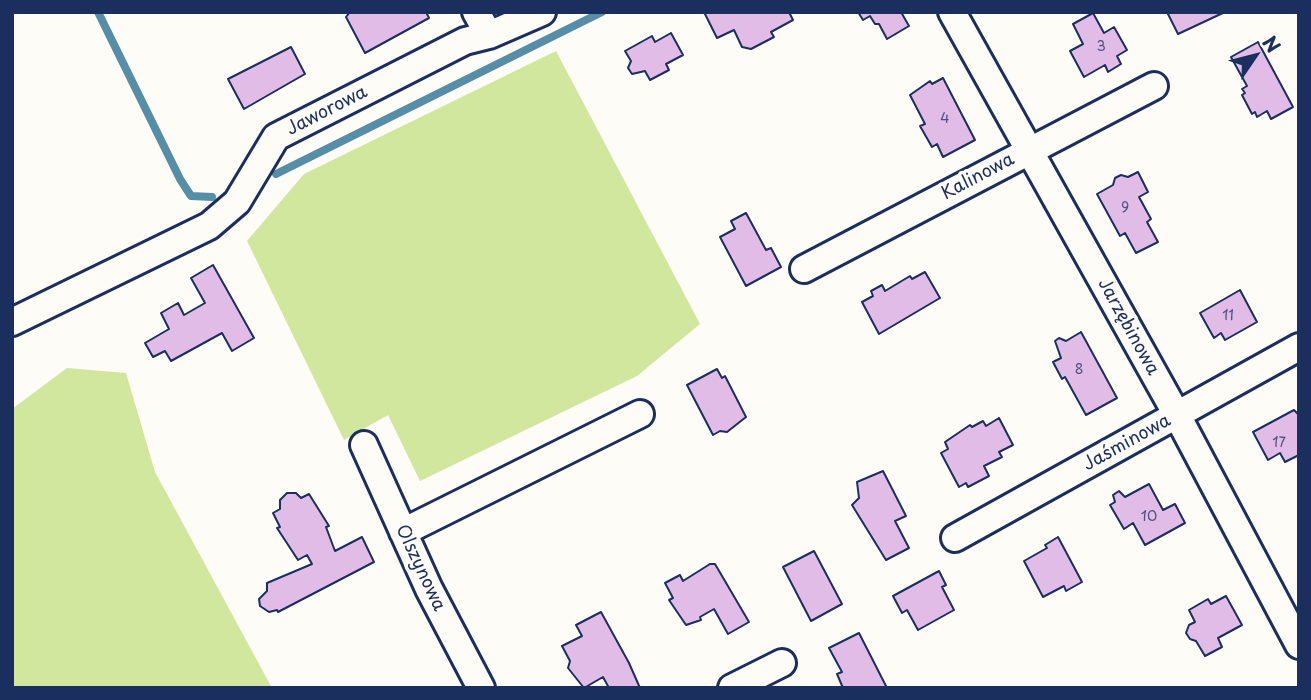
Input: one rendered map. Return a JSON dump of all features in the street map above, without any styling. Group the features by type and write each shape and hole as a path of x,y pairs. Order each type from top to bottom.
{"street":[{"path":"476,12 489,36"},
{"name":"Jaworowa","path":"12,322 209,226 237,202 276,137 465,41 489,36 542,12"},
{"name":"Jarzębinowa","path":"951,12 1177,415 1299,645"},
{"name":"Kalinowa","path":"804,269 1154,86"},
{"name":"Jaśminowa","path":"955,538 1299,347"},
{"path":"403,532 640,414"},
{"name":"Olszynowa","path":"364,445 403,532 481,688"},
{"path":"732,688 782,663"}],"green space":[{"path":"556,51 700,324 637,376 420,481 388,415 344,440 247,241 304,174"},
{"path":"67,368 126,373 155,472 272,688 12,688 12,409"}],"building":[{"path":"350,12 426,12 429,18 365,53 346,17"},
{"path":"704,12 789,12 793,20 771,32 774,37 751,49 742,47 734,30 717,38"},
{"path":"858,12 901,12 909,26 887,39 879,24 875,24 870,16 863,20"},
{"path":"1167,12 1225,12 1178,34"},
{"path":"1093,13 1104,33 1114,27 1127,50 1117,56 1121,64 1108,72 1105,65 1084,77 1070,51 1083,44 1073,24"},
{"path":"671,33 683,55 666,64 669,70 650,80 645,71 632,74 628,68 631,61 625,51 652,36 655,42"},
{"path":"1258,42 1293,107 1271,119 1267,111 1257,117 1255,112 1252,114 1242,95 1245,93 1242,89 1247,86 1231,57"},
{"path":"291,47 305,74 244,109 228,79"},
{"path":"943,78 975,140 943,157 937,144 932,147 920,126 925,124 910,95 930,81 932,84"},
{"path":"1138,172 1148,192 1139,197 1151,219 1147,222 1158,242 1136,253 1125,233 1120,236 1097,194 1113,185 1115,178 1121,175 1128,177"},
{"path":"746,213 766,250 771,248 781,267 746,286 720,237 735,229 731,221"},
{"path":"213,265 254,338 232,351 222,333 171,361 165,351 153,357 145,343 169,329 161,313 178,303 184,315 205,303 191,278"},
{"path":"925,272 940,298 879,334 862,302 873,296 871,291 882,285 885,291 910,276 912,279"},
{"path":"1240,290 1257,322 1225,340 1221,333 1214,338 1200,313"},
{"path":"1081,332 1117,398 1086,415 1065,377 1062,379 1053,362 1061,358 1055,341 1059,338 1066,341"},
{"path":"717,369 722,378 725,376 746,417 727,432 720,431 713,435 687,385"},
{"path":"1294,410 1299,415 1299,455 1285,462 1280,453 1268,460 1253,432"},
{"path":"999,418 1013,445 999,452 1002,457 984,466 989,476 968,487 966,483 959,487 941,453 948,449 945,442 970,425 972,427 983,421 986,426"},
{"path":"883,471 906,516 895,521 909,548 886,560 852,505 859,498 857,482"},
{"path":"1149,484 1163,510 1175,504 1185,523 1145,545 1133,523 1124,529 1110,505 1115,502 1113,495 1119,491 1125,497"},
{"path":"287,493 296,493 301,498 309,494 329,526 326,527 335,551 362,537 374,562 278,612 269,612 260,606 259,599 267,591 267,583 312,564 307,555 298,560 277,528 280,527 273,513 280,509 280,500"},
{"path":"1058,537 1082,582 1066,591 1064,586 1043,597 1024,561 1047,548 1045,545"},
{"path":"814,551 842,604 811,621 783,567"},
{"path":"710,564 715,564 749,622 728,634 714,609 700,617 701,620 686,625 669,600 673,598 665,583 680,575 683,581"},
{"path":"939,571 946,585 942,587 954,610 918,630 907,610 902,613 893,596"},
{"path":"1226,596 1242,625 1218,638 1222,647 1205,656 1196,641 1190,639 1186,633 1189,625 1195,622 1189,610 1208,599 1211,604"},
{"path":"601,612 640,688 609,688 603,677 584,688 568,668 570,661 562,646 582,636 576,625"},
{"path":"859,633 887,688 843,688 837,674 842,672 829,648"}],"waterway":[{"path":"98,12 180,179 191,196 212,197"},
{"path":"276,174 602,12"}]}
